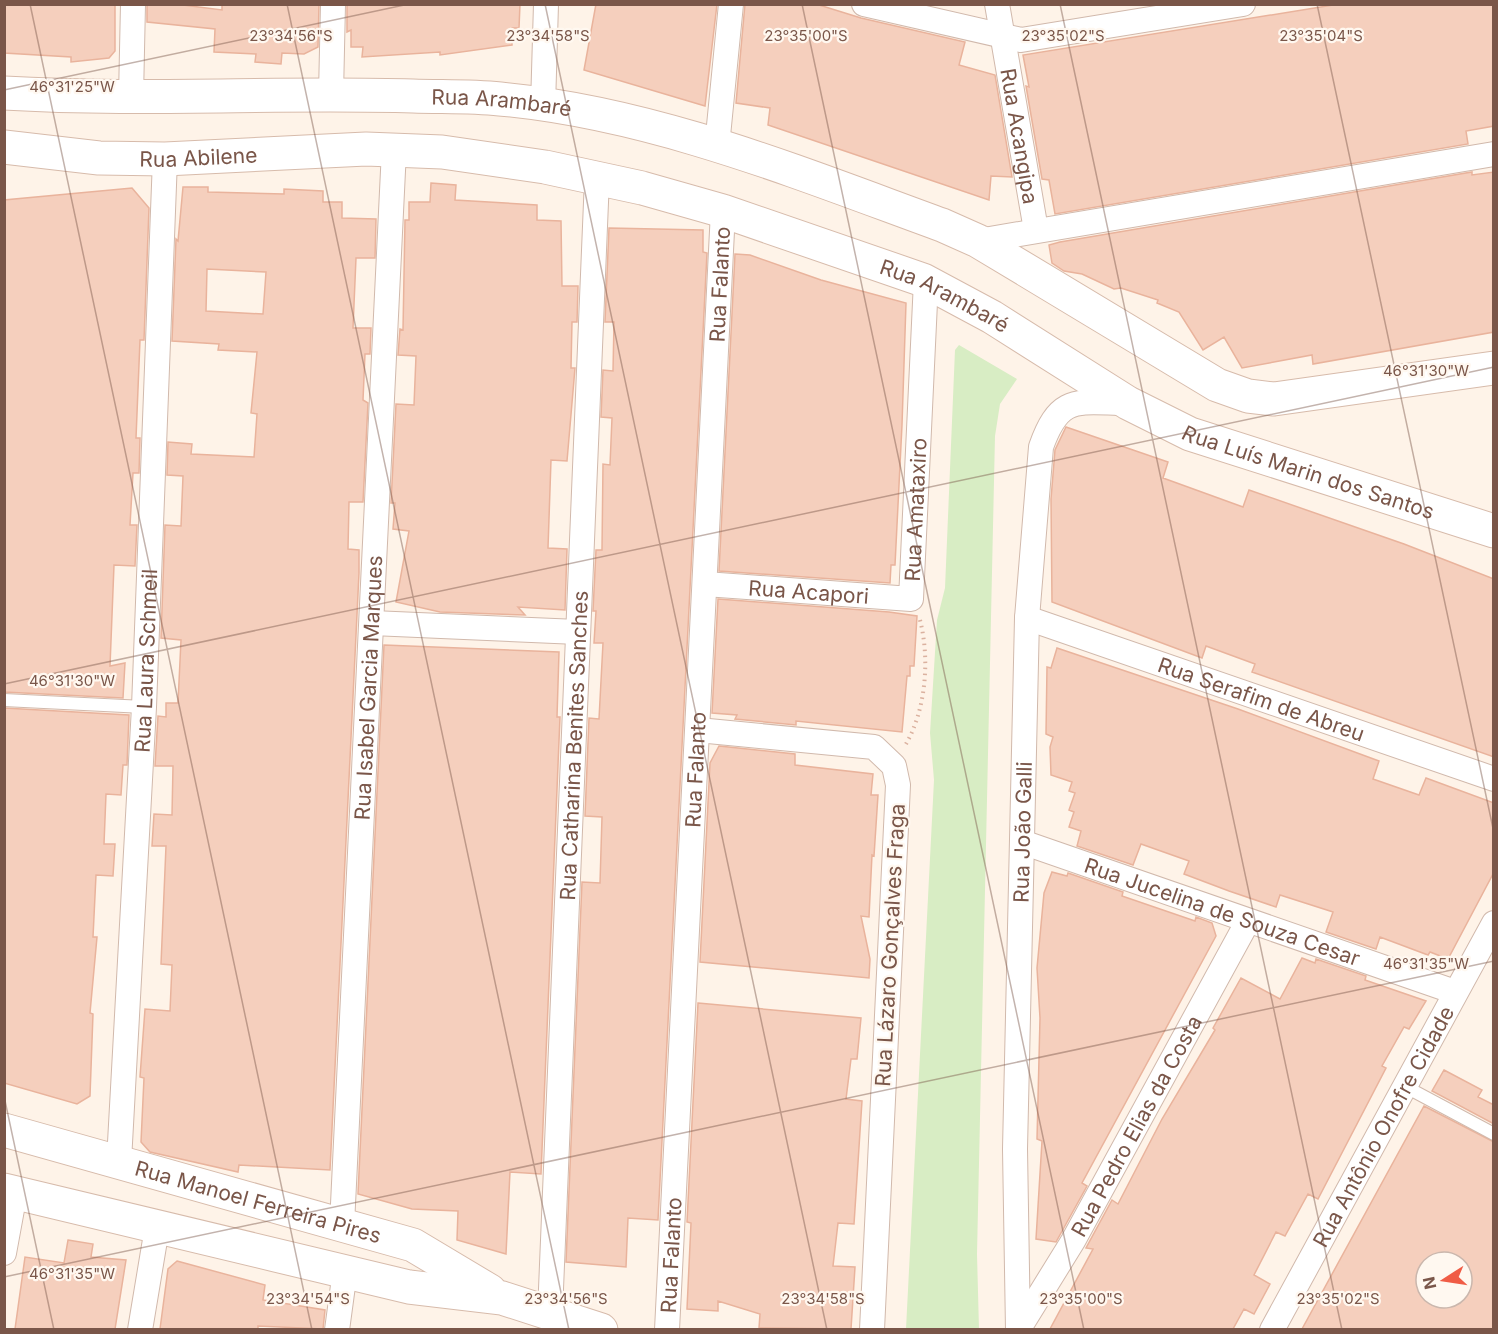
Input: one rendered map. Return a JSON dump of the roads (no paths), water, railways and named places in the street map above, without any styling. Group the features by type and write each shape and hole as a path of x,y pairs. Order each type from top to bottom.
{"main road":[{"name":"Rua Arambaré","path":"4,93 131,97 332,94 500,99 591,113 689,136 821,180 942,225 978,241 1217,386 1248,396 1274,399 1494,368"},
{"name":"Rua Abilene","path":"9,152 99,158 165,159 366,148 394,150"},
{"name":"Rua Arambaré","path":"394,150 442,152 597,178 723,211 926,281 992,317 1128,403"},
{"name":"Rua Luís Marin dos Santos","path":"1128,403 1190,434 1494,531"},
{"name":"Rua Manoel Ferreira Pires","path":"4,1130 413,1245 528,1312"},
{"name":"Rua Manoel Ferreira Pires","path":"10,1192 409,1287 601,1329"}],"street":[{"path":"131,97 133,4"},
{"path":"332,94 333,4"},
{"path":"543,106 546,4"},
{"path":"717,146 731,4"},
{"path":"864,4 1021,40 1243,4"},
{"name":"Rua Acangipa","path":"997,4 1036,230"},
{"name":"Rua Isabel Garcia Marques","path":"342,1225 394,150"},
{"path":"978,241 1494,154"},
{"name":"Rua Laura Schmeil","path":"119,1161 144,708 165,159"},
{"name":"Rua Catharina Benites Sanches","path":"528,1312 578,632 597,178"},
{"name":"Rua Falanto","path":"667,1329 723,211"},
{"name":"Rua Amataxiro","path":"911,599 926,281"},
{"name":"Rua João Galli","path":"1018,1329 1015,1149 1027,618 1041,447 1048,425 1060,410 1073,403 1128,403"},
{"name":"Rua Acapori","path":"705,584 911,599"},
{"name":"Rua Serafim de Abreu","path":"1027,618 1494,779"},
{"path":"372,623 578,632"},
{"name":"Rua Lázaro Gonçalves Fraga","path":"698,730 874,747 894,766 898,785 872,1329"},
{"name":"Rua Jucelina de Souza Cesar","path":"1022,842 1455,992"},
{"name":"Rua Pedro Elias da Costa","path":"1018,1329 1073,1241 1248,921"},
{"name":"Rua Antônio Onofre Cidade","path":"1272,1329 1494,922"},
{"path":"4,1253 10,1192"},
{"path":"140,1329 157,1228"},
{"path":"337,1329 345,1271"}],"lane":[{"path":"4,700 144,708"},
{"path":"1406,1087 1494,1134"}]}
